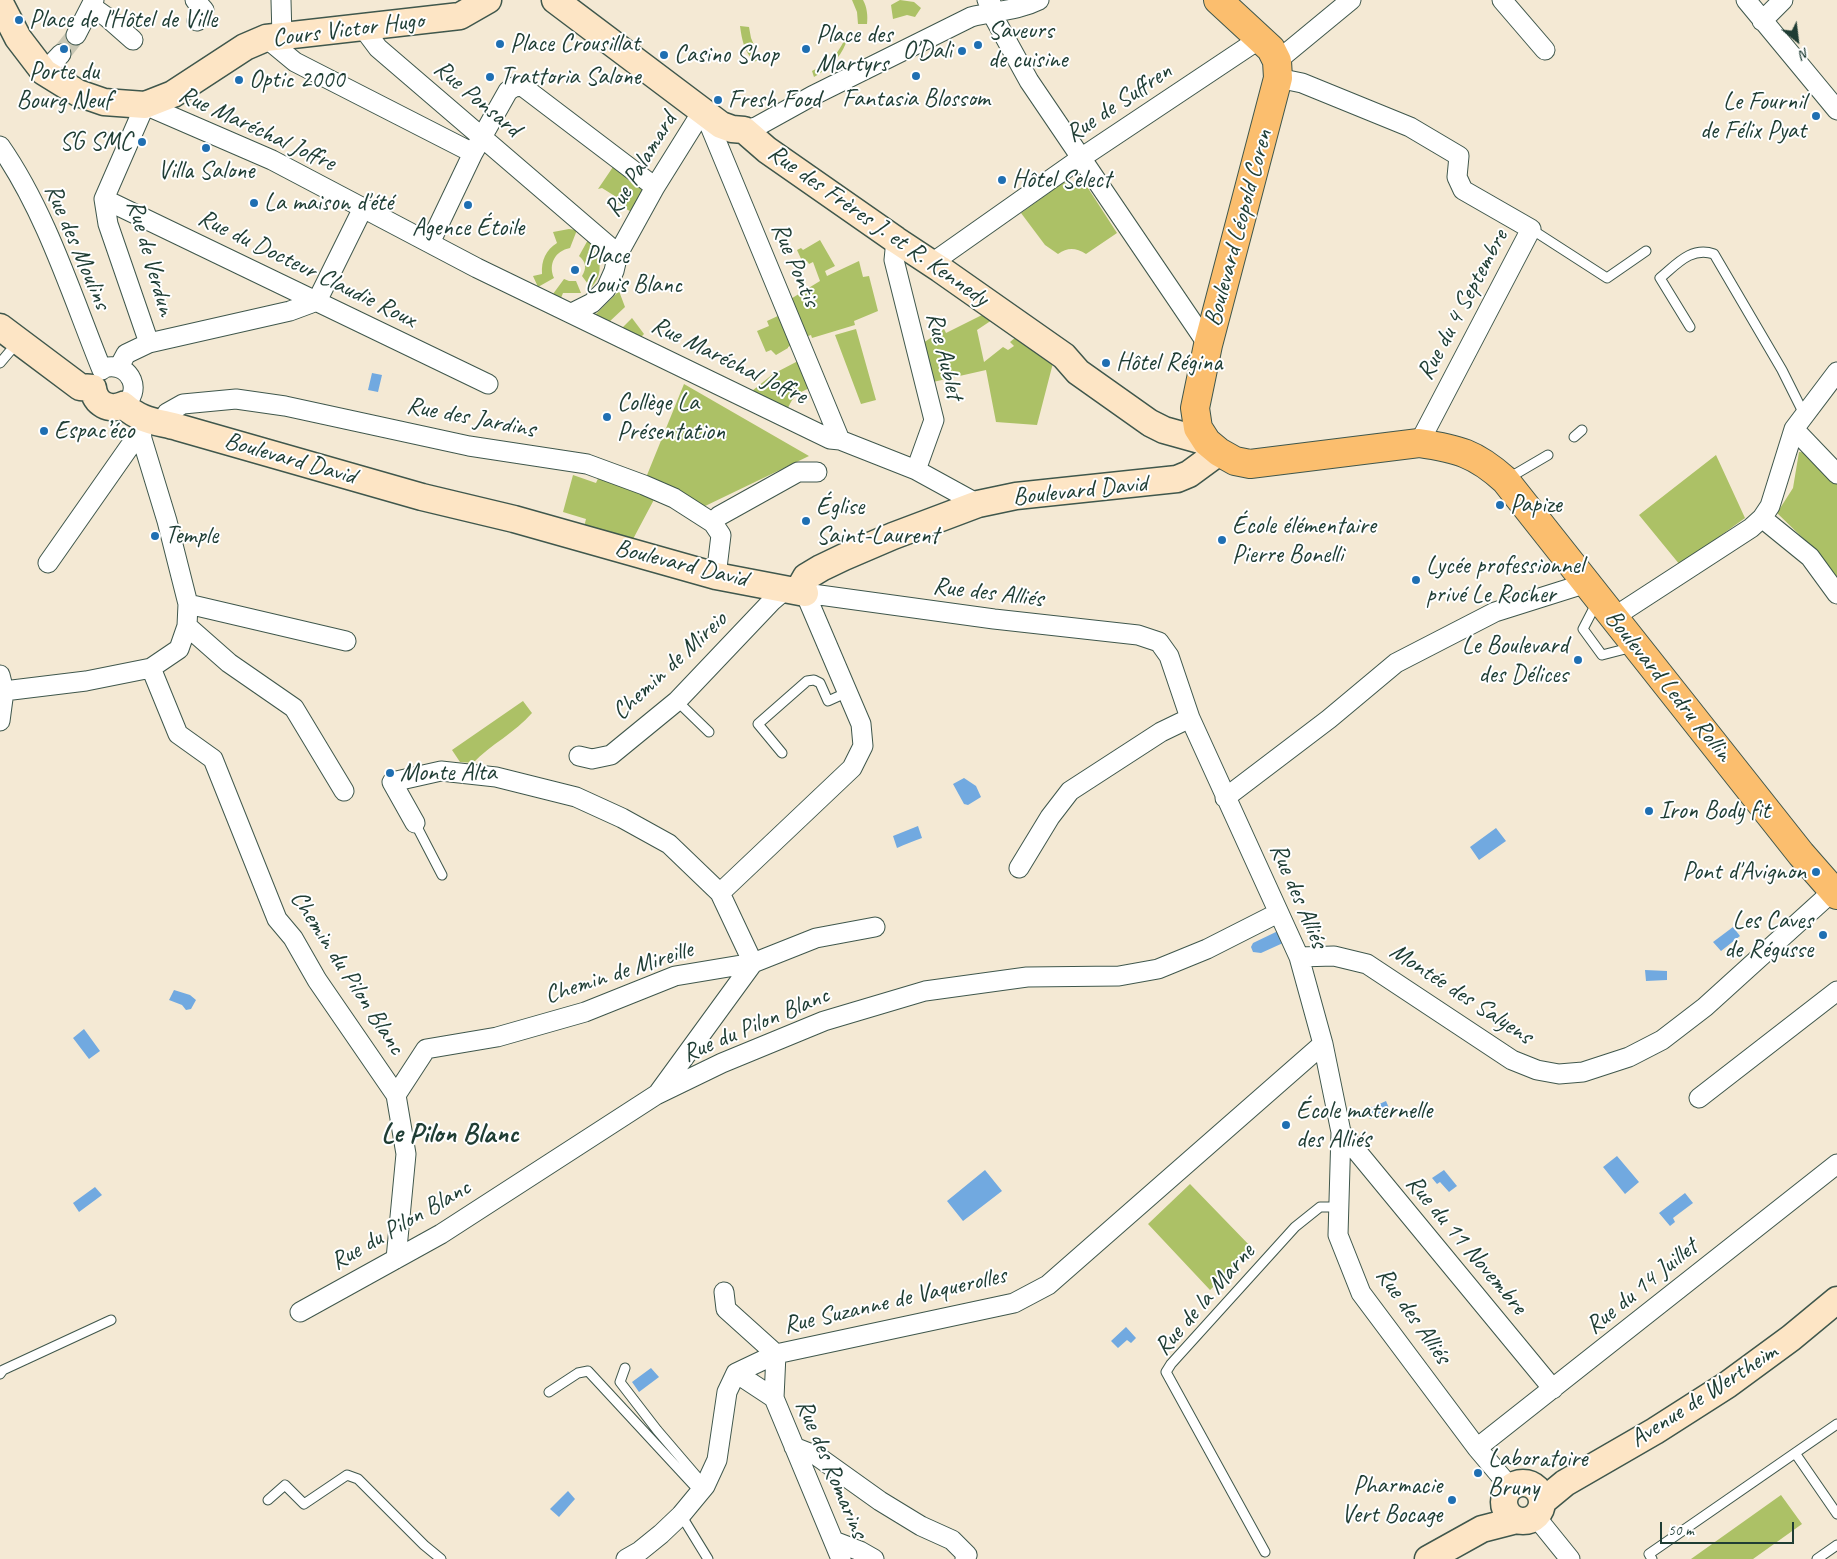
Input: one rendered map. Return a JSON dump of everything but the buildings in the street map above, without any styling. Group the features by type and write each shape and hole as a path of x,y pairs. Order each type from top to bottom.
{"main road":[{"path":"1218,0 1271,49 1277,70"},
{"name":"Boulevard Léopold Coren","path":"1213,447 1198,428 1195,408 1208,345 1277,70"},
{"name":"Boulevard Ledru Rollin","path":"1213,447 1235,461 1250,464 1419,443 1447,447 1467,453 1490,466 1505,480 1801,854 1835,893"}],"street":[{"path":"195,0 204,10 196,21"},
{"path":"280,0 274,38 295,62 477,144"},
{"name":"Cours Victor Hugo","path":"0,3 18,38 52,63 78,93 104,102 145,105 174,94 245,47 274,38 460,16 488,0"},
{"path":"990,4 1008,12 1039,0"},
{"path":"1277,70 1351,0"},
{"path":"1502,0 1545,50"},
{"path":"1746,0 1837,110"},
{"path":"1762,21 1783,0"},
{"name":"Rue des Frères J. et R. Kennedy","path":"564,2 721,125 732,130 744,130 767,150 1064,356 1078,372 1150,423 1164,430 1213,447"},
{"path":"76,35 92,3 133,40"},
{"path":"744,130 756,127 812,96 971,17 990,4"},
{"path":"990,4 1028,81 1208,345"},
{"name":"Rue Ponsard","path":"363,28 378,48 477,144 563,205 618,254"},
{"name":"Rue de Suffren","path":"932,263 1081,158 1261,38"},
{"name":"Rue du 4 Septembre","path":"1277,70 1302,83 1410,127 1460,156 1457,177 1463,190 1531,229 1419,443"},
{"path":"430,243 477,144 508,91 522,86 655,187"},
{"name":"Rue de Verdun","path":"145,105 104,199 108,224 149,343"},
{"name":"Rue Maréchal Joffre","path":"145,105 272,160 477,268 572,312 830,439 840,440 916,470"},
{"name":"Rue Palamard","path":"572,312 592,303 606,289 614,271 618,254 655,187 703,110"},
{"name":"Rue Pontis","path":"703,110 840,440"},
{"name":"Rue des Moulins","path":"0,146 18,172 35,207 105,375"},
{"name":"Rue du Docteur Claudie Roux","path":"104,199 488,384"},
{"path":"9,334 80,387 105,375 126,354 149,343 290,311 317,301 363,208"},
{"name":"Rue Aublet","path":"896,240 894,260 934,420 916,470"},
{"path":"1225,798 1329,719 1396,664 1494,612 1600,600 1751,528 1762,518 1770,506 1799,422 1837,372"},
{"path":"105,375 130,375 134,386 130,398 123,405 112,408 104,405 95,396 105,375"},
{"name":"Rue des Jardins","path":"48,563 130,446 149,428 167,414 187,403 236,399 285,406 469,446 587,464 674,498 713,524"},
{"name":"Boulevard David","path":"123,405 149,428 514,519 716,576 796,591 806,577 821,568 892,536 978,504 1016,496 1177,479 1189,474 1213,447"},
{"path":"1799,422 1837,474"},
{"path":"0,721 2,683 86,681 151,668 179,649 187,626 188,604 167,521 149,428"},
{"path":"916,470 978,504"},
{"path":"716,576 721,534 713,524 719,516 798,472 817,472"},
{"path":"1762,518 1810,557 1837,594"},
{"path":"720,893 852,768 863,746 861,724 848,692 796,591"},
{"name":"Rue des Alliés","path":"796,591 994,619 1138,635 1159,642 1169,656 1190,718 1299,957 1323,1044 1341,1132 1338,1236 1361,1293 1477,1448 1570,1559"},
{"name":"Chemin de Mireio","path":"579,756 592,759 611,755 677,701 772,601 796,591"},
{"path":"188,604 346,641"},
{"path":"187,626 230,663 294,708 344,792"},
{"name":"Chemin du Pilon Blanc","path":"151,668 178,734 213,760 277,919 293,938 318,980 396,1095"},
{"path":"1019,868 1050,817 1070,790 1161,732 1190,718"},
{"path":"415,823 392,782 441,770 501,773 576,797 622,818 669,844 720,893 753,963 656,1096"},
{"name":"Montée des Salyens","path":"1299,957 1334,956 1367,964 1512,1060 1537,1070 1560,1074 1583,1072 1629,1057 1662,1040 1705,1007 1835,893"},
{"name":"Rue du Pilon Blanc","path":"300,1312 441,1234 656,1096 722,1064 824,1021 925,991 1027,978 1119,976 1158,970 1207,949 1278,913"},
{"name":"Chemin de Mireille","path":"396,1095 426,1049 497,1037 585,1012 675,976 753,963 816,938 875,927"},
{"path":"1699,1098 1837,991"},
{"name":"Rue Suzanne de Vaquerolles","path":"736,1373 776,1354 1014,1303 1048,1285 1323,1044"},
{"path":"396,1095 406,1154 396,1259"},
{"name":"Rue du 11 Novembre","path":"1341,1132 1553,1389"},
{"name":"Rue du 14 Juillet","path":"1477,1448 1837,1164"},
{"path":"724,1292 726,1309 776,1354 774,1398"},
{"name":"Avenue de Wertheim","path":"1428,1559 1482,1529 1524,1502 1565,1483 1655,1432 1727,1385 1791,1338 1837,1300"},
{"path":"626,1559 640,1551 681,1515 702,1489 717,1460 727,1392 736,1373 774,1398"},
{"name":"Rue des Romarins","path":"774,1398 841,1559"},
{"path":"794,1447 817,1456 880,1501 921,1526 952,1540 967,1555 965,1559"},
{"path":"834,1541 860,1551 874,1559"}],"lane":[{"path":"1531,229 1607,278 1646,252"},
{"path":"1690,327 1660,278 1691,253 1704,250 1714,254 1786,377 1799,422"},
{"path":"0,363 9,334"},
{"path":"1574,437 1582,430"},
{"path":"1505,480 1548,455"},
{"path":"782,753 758,724 807,681 814,680 820,683 828,701 848,692"},
{"path":"677,701 709,732"},
{"path":"415,823 442,875"},
{"name":"Rue de la Marne","path":"1265,1552 1166,1372 1171,1364 1295,1227 1320,1207 1339,1207"},
{"path":"0,1374 3,1370 111,1320"},
{"path":"625,1368 620,1382 702,1489"},
{"path":"550,1392 578,1373 588,1371 702,1489"},
{"path":"1652,1559 1649,1554 1837,1424"},
{"path":"1795,1453 1837,1514"},
{"path":"268,1500 285,1485 304,1504 347,1475 358,1479 424,1545 441,1559"},
{"path":"681,1515 708,1559"},
{"path":"1817,1559 1837,1545"}],"green space":[{"path":"852,0 863,0 867,12 867,24 858,24 857,12"},
{"path":"900,0 914,2 921,8 915,17 907,15 893,19 891,5"},
{"path":"740,26 749,27 751,38 760,59 754,62 744,45"},
{"path":"844,41 846,43 837,59 814,77 812,71 831,59"},
{"path":"615,164 649,191 634,214 616,202 618,198 602,188 598,189"},
{"path":"1064,182 1086,185 1117,233 1086,254 1072,249 1058,254 1045,245 1021,213"},
{"path":"569,229 577,230 570,248 560,252 552,263 554,278 538,287 533,276 542,274 542,264 545,256 557,243 553,232"},
{"path":"589,238 598,246 594,251 600,266 599,275 591,288 582,276 585,265 579,256"},
{"path":"820,240 835,266 825,271 827,276 859,261 863,277 869,276 878,311 854,321 855,325 812,338 811,335 805,337 789,300 820,281 813,262 809,264 807,261 803,263 797,250 801,248 803,250"},
{"path":"564,279 576,281 581,293 563,293 561,298 553,294"},
{"path":"619,291 625,307 608,323 594,316"},
{"path":"984,314 992,320 977,330 984,362 1003,347 1008,350 1014,346 1010,342 1016,337 1053,363 1037,425 996,422 986,370 933,382 923,343 944,329 946,333"},
{"path":"780,315 792,345 776,355 771,350 766,352 757,331 769,326 767,321"},
{"path":"632,318 644,334 638,340 620,330"},
{"path":"856,329 876,400 861,404 835,335"},
{"path":"798,361 810,388 796,395 788,408 752,391 773,374"},
{"path":"684,384 809,456 701,508 645,480"},
{"path":"1799,452 1813,453 1837,481 1837,583 1810,545 1777,513 1793,488"},
{"path":"1716,455 1745,518 1680,565 1639,515"},
{"path":"600,474 657,494 632,541 584,527 586,519 563,512 573,475 596,483"},
{"path":"523,701 532,713 525,720 473,763 460,762 452,750"},
{"path":"1190,1184 1253,1249 1210,1290 1148,1224"},
{"path":"1781,1495 1802,1524 1753,1559 1691,1559"}],"water":[{"path":"372,373 382,375 378,392 368,390"},
{"path":"964,778 976,786 981,797 968,805 964,804 953,784"},
{"path":"918,826 922,838 897,848 893,836"},
{"path":"1496,828 1506,841 1479,860 1470,847"},
{"path":"1733,927 1740,936 1721,951 1713,942"},
{"path":"1278,931 1283,943 1261,953 1253,952 1251,947 1253,943"},
{"path":"1645,970 1667,971 1667,980 1646,981"},
{"path":"174,990 190,995 196,1000 191,1009 186,1010 182,1005 169,1000"},
{"path":"84,1029 100,1051 89,1059 73,1038"},
{"path":"1386,1101 1389,1108 1394,1108 1393,1114 1388,1111 1370,1119 1366,1110"},
{"path":"1617,1156 1639,1182 1625,1194 1603,1167"},
{"path":"985,1170 1002,1191 963,1221 947,1201"},
{"path":"1444,1170 1457,1186 1449,1192 1440,1182 1437,1184 1432,1178"},
{"path":"95,1187 102,1195 79,1212 73,1203"},
{"path":"1685,1193 1693,1203 1673,1218 1675,1222 1670,1226 1659,1213"},
{"path":"1126,1327 1136,1338 1131,1343 1127,1340 1118,1348 1111,1341"},
{"path":"651,1368 659,1377 639,1392 632,1382"},
{"path":"568,1491 575,1499 559,1517 550,1509"}],"tunnel":[{"path":"61,54 76,35"}],"place":[{"name":"Place de l'Hôtel de Ville","path":"19,20"},
{"name":"Place Crousillat","path":"500,44"},
{"name":"Saveurs de cuisine","path":"978,45"},
{"name":"Porte du Bourg Neuf","path":"64,49"},
{"name":"Place des Martyrs","path":"806,49"},
{"name":"O'Dali","path":"962,51"},
{"name":"Casino Shop","path":"664,55"},
{"name":"Fantasia Blossom","path":"916,76"},
{"name":"Trattoria Salone","path":"490,77"},
{"name":"Optic 2000","path":"239,80"},
{"name":"Fresh Food","path":"718,100"},
{"name":"Le Fournil de Félix Pyat","path":"1816,116"},
{"name":"SG SMC","path":"142,142"},
{"name":"Villa Salone","path":"206,148"},
{"name":"Hôtel Select","path":"1002,180"},
{"name":"La maison d'été","path":"254,203"},
{"name":"Agence Étoile","path":"468,205"},
{"name":"Place Louis Blanc","path":"575,270"},
{"name":"Hôtel Régina","path":"1106,363"},
{"name":"Collège La Présentation","path":"607,417"},
{"name":"Espac’éco","path":"44,431"},
{"name":"Papize","path":"1500,505"},
{"name":"Église Saint-Laurent","path":"806,521"},
{"name":"Temple","path":"155,536"},
{"name":"École élémentaire Pierre Bonelli","path":"1222,540"},
{"name":"Lycée professionnel privé Le Rocher","path":"1416,580"},
{"name":"Le Boulevard des Délices","path":"1578,660"},
{"name":"Monte Alta","path":"390,773"},
{"name":"Iron Body fit","path":"1649,811"},
{"name":"Pont d'Avignon","path":"1816,872"},
{"name":"Les Caves de Régusse","path":"1823,935"},
{"name":"École maternelle des Alliés","path":"1286,1125"},
{"name":"Laboratoire Bruny","path":"1478,1473"},
{"name":"Pharmacie Vert Bocage","path":"1452,1500"}],"district":[{"name":"Le Pilon Blanc","path":"450,1135"}]}
